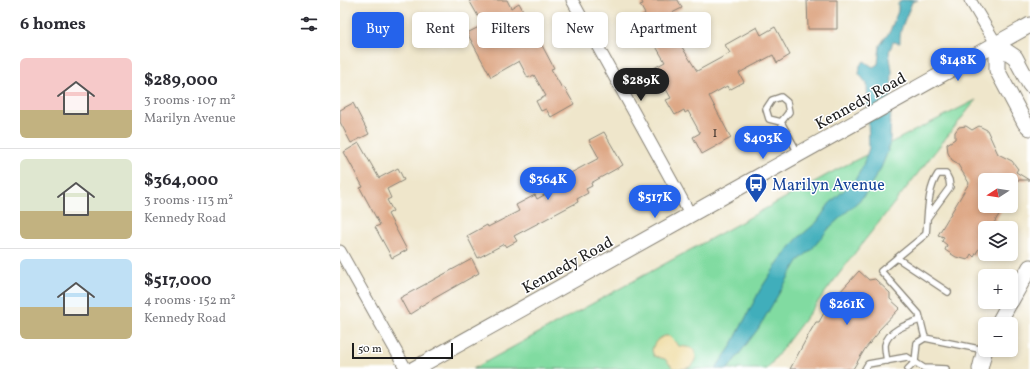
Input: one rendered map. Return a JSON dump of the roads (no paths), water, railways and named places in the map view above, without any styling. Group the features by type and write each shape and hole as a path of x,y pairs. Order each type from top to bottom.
{"main road":[{"name":"Kennedy Road","path":"414,369 690,214 906,96 1030,25"},
{"path":"997,44 1015,57 1030,85"},
{"path":"997,44 997,70 1025,124 1030,128"},
{"path":"1018,289 1030,267"},
{"path":"980,369 983,357"}],"street":[{"path":"572,0 690,214"},
{"path":"970,0 997,44"},
{"path":"340,251 406,369"}],"lane":[{"path":"781,122 789,112 787,102 781,97 772,100 766,109 769,119 781,122 799,155"},
{"path":"925,338 919,314 881,271 926,234 928,217 933,182 938,174 946,174 950,180 950,187 928,217"},
{"path":"896,258 948,292"},
{"path":"887,361 885,344 892,333 903,326 920,320"},
{"path":"908,369 915,362 917,343 925,338 978,349"},
{"path":"865,369 868,364 907,357 924,368 946,369"}],"water":[{"path":"901,0 918,0 912,2 902,27 900,43 893,42 889,52 892,70 890,140 888,151 881,168 863,197 831,226 811,250 798,261 758,329 728,369 715,369 730,348 760,290 779,261 797,239 817,222 829,204 855,180 862,168 869,148 867,84 859,74 860,65 864,61 873,67 878,64 880,45 890,31 898,11 898,4"}],"place":[{"name":"Marilyn Avenue","path":"756,204"}]}
